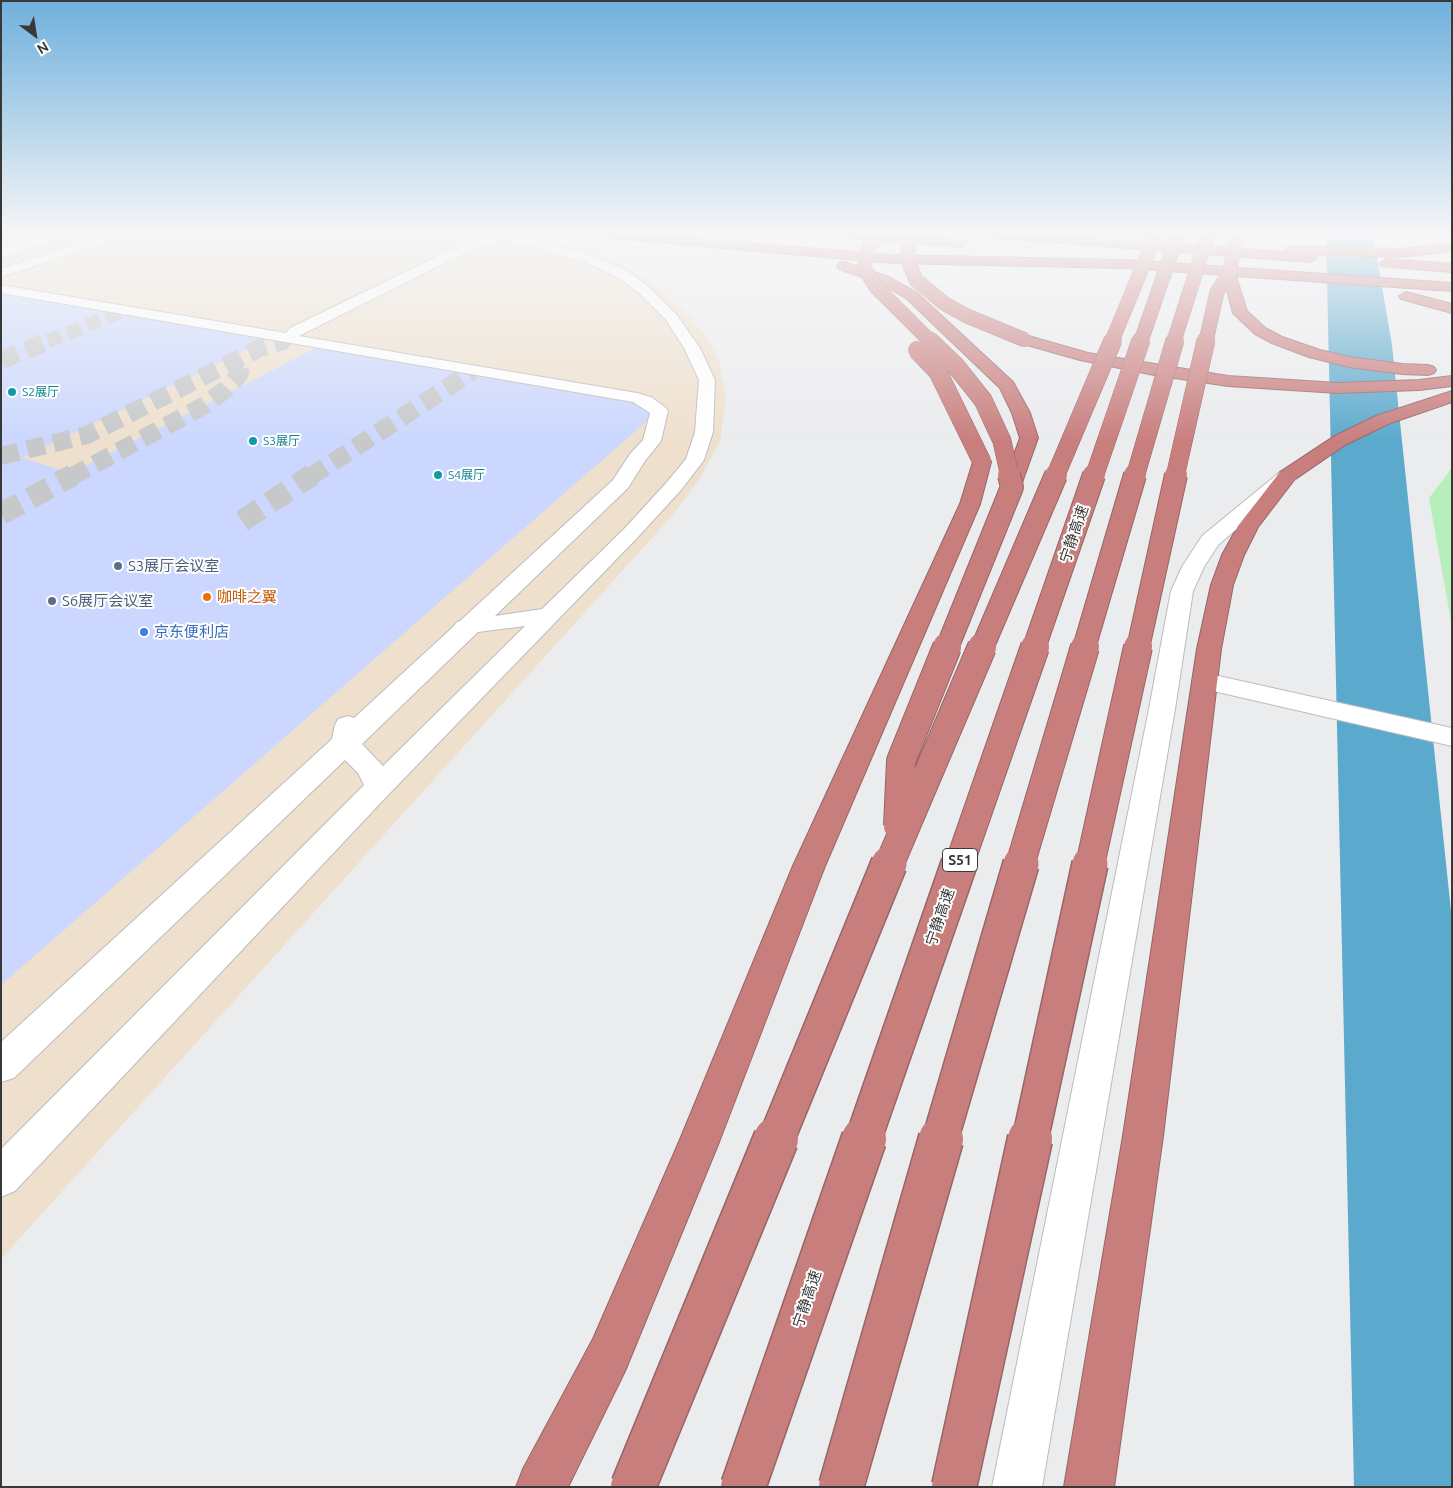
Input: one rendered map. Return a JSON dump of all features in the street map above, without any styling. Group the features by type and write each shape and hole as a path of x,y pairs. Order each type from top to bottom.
{"highway":[{"path":"542,1487 610,1355 699,1142 809,866 970,504 982,462 938,372 874,303"},
{"path":"891,303 955,364 983,400 1002,441 1012,487"},
{"path":"897,845 901,761 1012,487 1029,438 1021,413 1007,386 920,303"},
{"path":"944,303 967,316 1025,340 1086,357 1154,370 1292,386 1354,388 1419,386 1452,381"},
{"path":"633,1487 897,845 1087,403 1128,303"},
{"name":"宁静高速","path":"743,1487 1154,303"},
{"path":"841,1487 970,1035 1183,312 1188,303"},
{"path":"954,1487 1214,303"},
{"path":"1237,303 1240,313 1260,331 1276,340 1315,354 1376,366 1417,370 1452,369"},
{"path":"1432,303 1452,309"},
{"path":"1088,1487 1143,1136 1209,649 1222,584 1233,554 1248,526 1293,472 1339,441 1382,420 1452,396"}],"street":[{"path":"1,1042 620,484 637,458 652,441 659,411 645,401 79,303"},
{"path":"289,339 295,331 352,303"},
{"path":"1,1177 379,787 631,533 695,460 704,432 707,380 692,348 671,317 657,303"},
{"path":"1017,1487 1162,709 1182,591 1193,567 1210,541 1293,472"},
{"path":"457,629 550,615"},
{"path":"1205,682 1451,737"},
{"path":"347,731 370,768 379,787"},
{"path":"1,1066 347,731"}],"shaded area":[{"path":"1,303 676,303 687,313 708,339 719,361 726,401 720,441 700,478 670,518 1,1259"}],"green space":[{"path":"1452,468 1452,627 1429,498"}],"water":[{"path":"1328,303 1385,303 1392,345 1452,921 1452,1487 1354,1487"}],"building":[{"path":"1,303 70,303 269,339 22,458 71,473 318,347 662,408 1,985"}],"tunnel":[{"path":"48,341 125,310"},
{"path":"282,341 289,339"},
{"path":"1,360 51,340"},
{"path":"1,456 87,435 260,348 286,340"},
{"path":"71,477 205,405 226,389 239,375 241,367"},
{"path":"310,477 473,371"},
{"path":"1,514 73,475"},
{"path":"242,521 312,475"}],"place":[{"name":"S2展厅","path":"12,392"},
{"name":"S3展厅","path":"253,441"},
{"name":"S4展厅","path":"438,475"},
{"name":"S3展厅会议室","path":"118,566"},
{"name":"咖啡之翼","path":"207,597"},
{"name":"S6展厅会议室","path":"52,601"},
{"name":"京东便利店","path":"144,632"}]}
